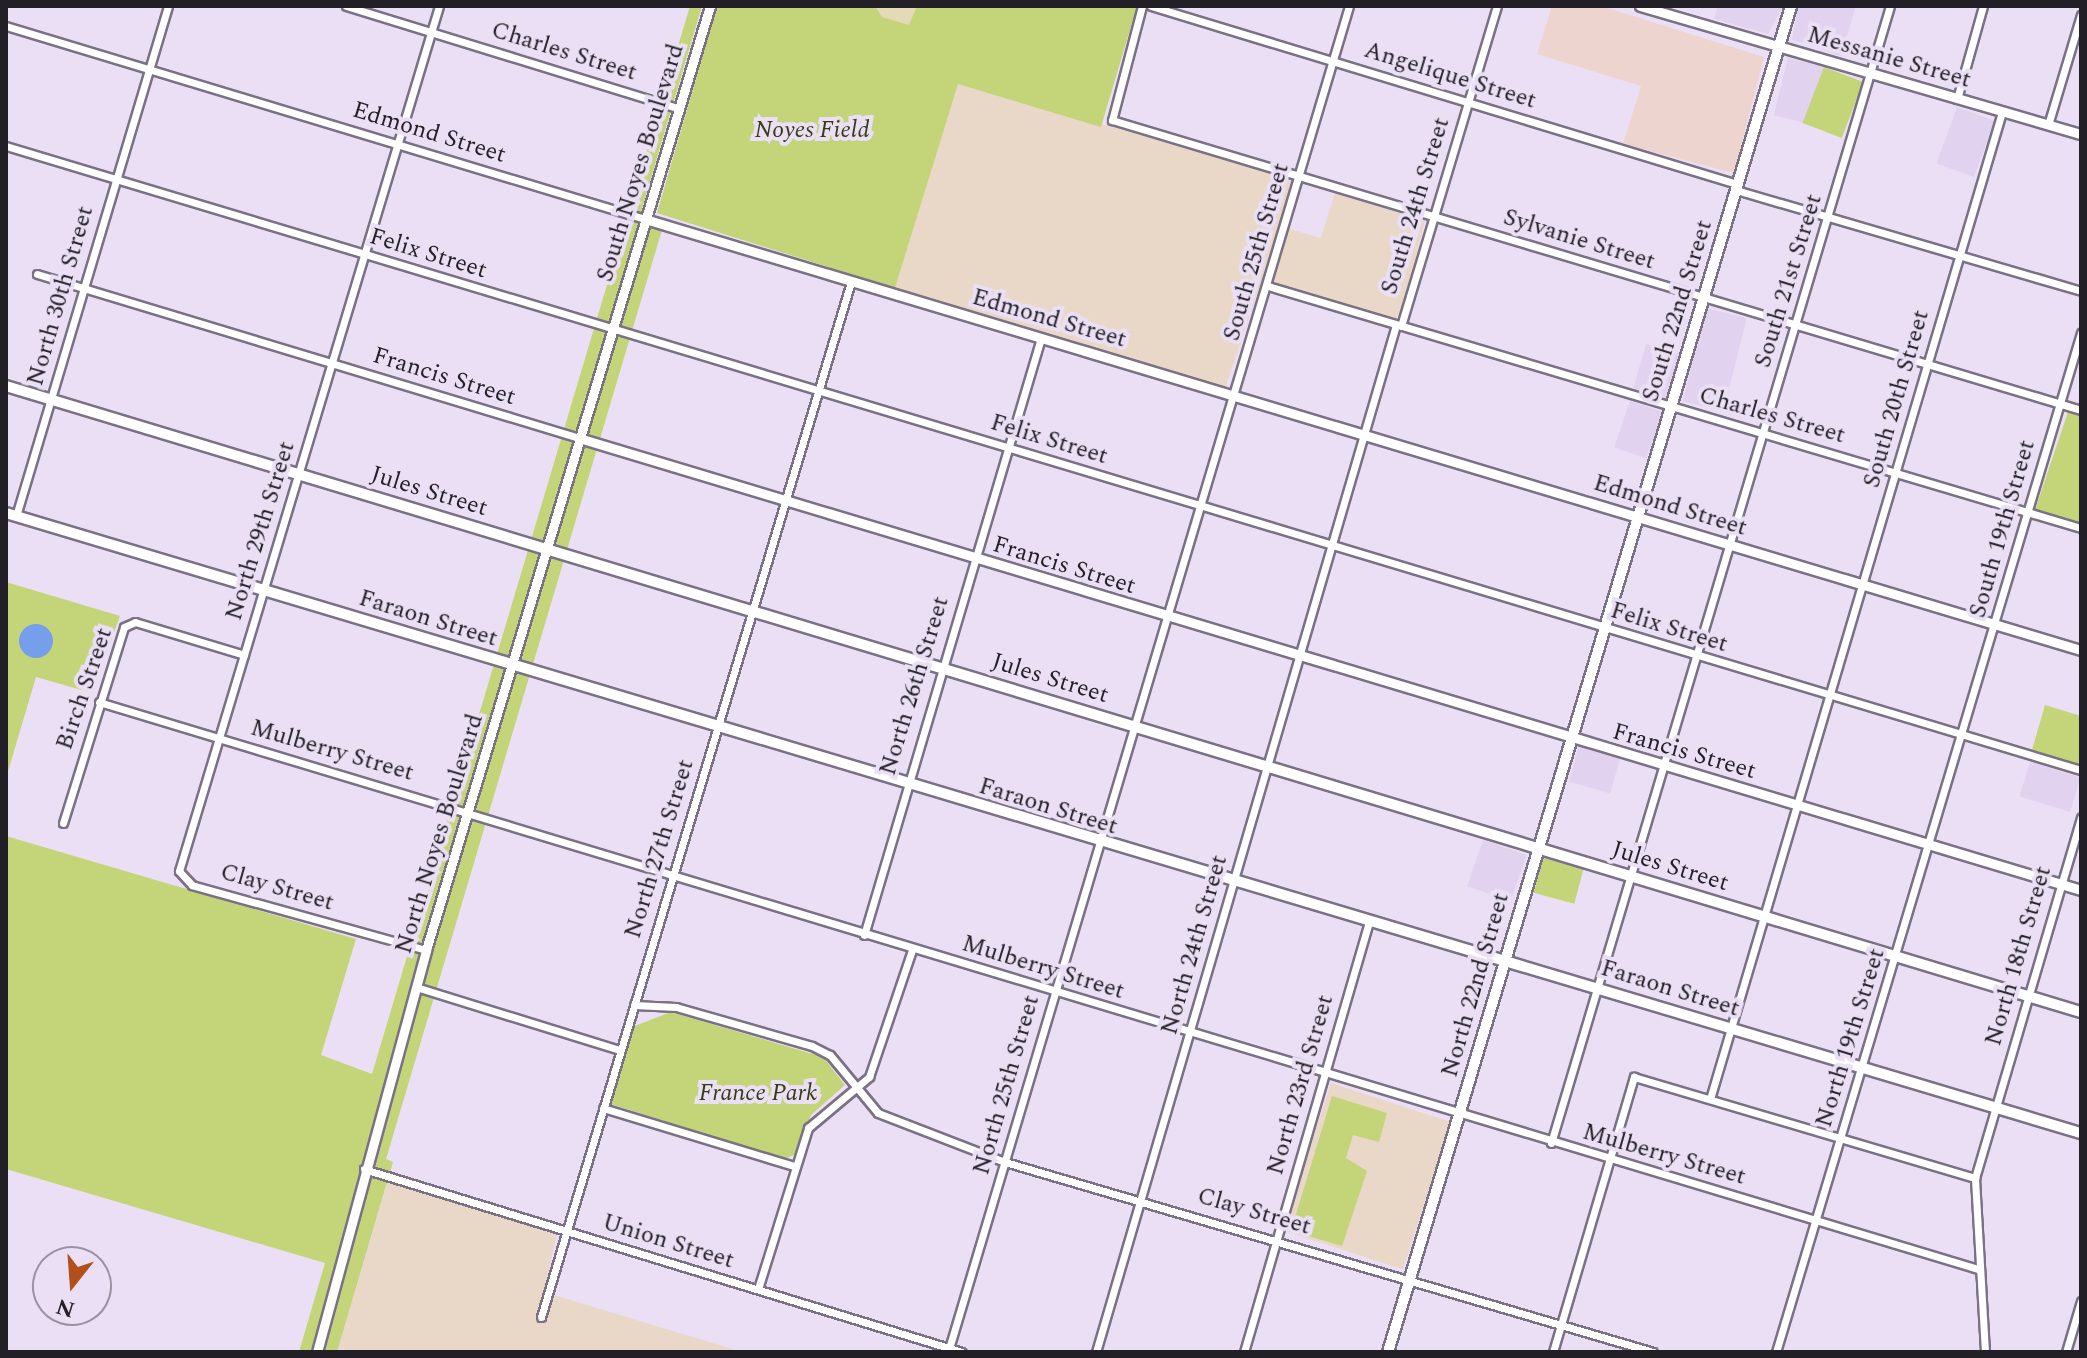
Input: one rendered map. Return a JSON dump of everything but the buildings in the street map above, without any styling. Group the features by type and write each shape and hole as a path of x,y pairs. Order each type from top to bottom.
{"main road":[{"name":"South 22nd Street","path":"1605,629 1791,6"},
{"name":"Jules Street","path":"6,386 2081,1012"},
{"name":"Faraon Street","path":"11,514 906,786 1504,960 2081,1133"},
{"name":"North 22nd Street","path":"1388,1352 1537,847 1605,629"}],"street":[{"name":"North 30th Street","path":"11,514 52,400 168,6"},
{"name":"Charles Street","path":"346,6 678,108"},
{"name":"North 29th Street","path":"193,817 439,6"},
{"name":"South Noyes Boulevard","path":"612,331 710,6"},
{"name":"Sylvanie Street","path":"1142,6 1112,120 2081,410"},
{"name":"Angelique Street","path":"1151,6 1469,102 1829,217 2081,291"},
{"name":"South 25th Street","path":"1204,508 1349,6"},
{"name":"South 24th Street","path":"1333,548 1497,6"},
{"name":"Messanie Street","path":"1640,6 2081,134"},
{"name":"South 21st Street","path":"1551,1143 1700,659 1890,6"},
{"path":"1957,99 1983,6"},
{"path":"2048,125 2081,15"},
{"name":"Edmond Street","path":"6,26 2081,650"},
{"name":"South 20th Street","path":"1710,1099 1767,918 2002,112"},
{"name":"Felix Street","path":"6,146 1700,659 2081,770"},
{"name":"Francis Street","path":"37,274 786,500 1168,620 2081,890"},
{"name":"North 27th Street","path":"541,1317 851,282"},
{"name":"Charles Street","path":"1268,286 2081,528"},
{"name":"North Noyes Boulevard","path":"317,1352 364,1169 426,950 612,331"},
{"name":"South 19th Street","path":"1963,736 2081,333"},
{"name":"North 26th Street","path":"864,935 1041,338"},
{"name":"North 25th Street","path":"949,1350 1099,843 1204,508"},
{"name":"North 24th Street","path":"1096,1352 1333,548"},
{"name":"Birch Street","path":"63,823 124,627 135,622 244,655"},
{"name":"Mulberry Street","path":"99,702 468,812 1324,1076 1978,1269"},
{"name":"North 19th Street","path":"1776,1352 1963,736"},
{"name":"Clay Street","path":"193,817 182,881 426,950"},
{"name":"North 18th Street","path":"1985,1352 1975,1178 2081,817"},
{"name":"North 23rd Street","path":"1244,1352 1369,922"},
{"path":"758,1289 794,1166 814,1116 857,1088 879,1058 912,950"},
{"path":"416,987 620,1050"},
{"path":"634,1005 676,1007 784,1038 830,1055 857,1088"},
{"path":"1553,1352 1634,1077 1975,1178"},
{"name":"Clay Street","path":"857,1088 878,1113 1005,1162 1653,1352"},
{"path":"603,1108 794,1166"},
{"name":"Union Street","path":"364,1169 962,1352"},
{"path":"2066,1352 2081,1301"}],"shaded area":[{"path":"1552,6 1601,6 1764,57 1734,173 1623,144 1641,86 1537,54"},
{"path":"1718,6 1783,6 1768,34 1714,19"},
{"path":"1798,6 1856,6 1841,56 1792,40"},
{"path":"1788,58 1824,67 1810,124 1774,115"},
{"path":"958,83 1286,177 1291,183 1279,226 1321,238 1335,193 1425,221 1401,315 1394,319 1262,280 1225,388 895,288"},
{"path":"1957,107 1995,121 1974,177 1936,163"},
{"path":"1706,308 1747,318 1724,411 1683,401"},
{"path":"1646,344 1680,354 1666,401 1632,391"},
{"path":"1630,401 1662,412 1646,458 1614,447"},
{"path":"1579,746 1620,758 1610,793 1569,782"},
{"path":"2030,762 2081,777 2070,812 2019,796"},
{"path":"1483,840 1526,855 1511,901 1467,886"},
{"path":"1331,1083 1451,1122 1403,1269 1283,1230"},
{"path":"389,1178 557,1232 544,1292 742,1352 337,1352"}],"green space":[{"path":"690,6 702,6 638,222 662,230 386,1159 393,1162 337,1352 299,1352 325,1263 6,1169 6,836 356,939 321,1055 372,1074"},
{"name":"Noyes Field","path":"717,6 1137,6 1101,127 958,84 895,288 657,213"},
{"path":"1824,67 1863,82 1842,138 1802,123"},
{"path":"2068,412 2081,416 2081,525 2035,510"},
{"path":"6,582 120,616 92,693 36,677 6,778"},
{"path":"2045,705 2081,716 2081,765 2032,750"},
{"path":"1543,858 1584,869 1574,904 1534,893"},
{"name":"France Park","path":"671,1012 823,1057 845,1085 811,1115 794,1155 784,1159 611,1104 632,1027"},
{"path":"1332,1096 1387,1113 1379,1142 1353,1135 1346,1158 1367,1171 1342,1246 1291,1231"}],"sand":[{"path":"875,6 917,6 909,25 882,17"}],"water":[{"path":"36,624 48,629 53,641 48,653 36,658 24,653 19,641 24,629"}]}
